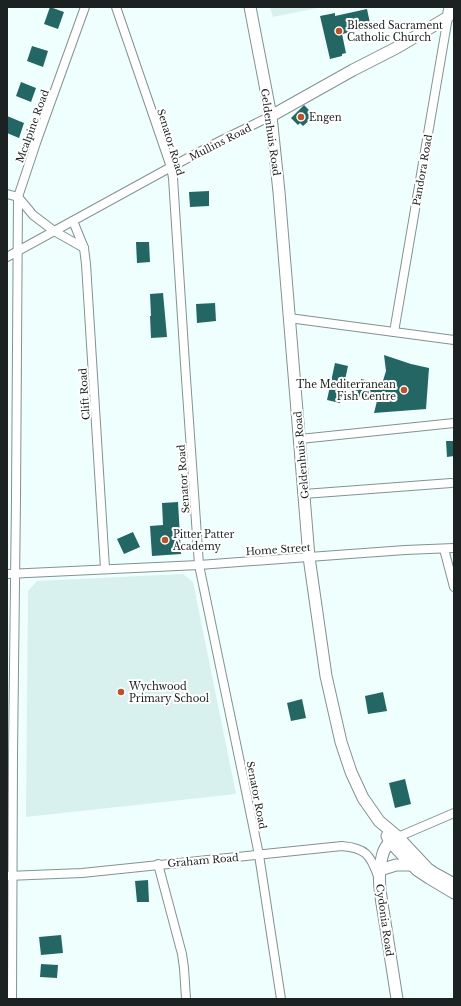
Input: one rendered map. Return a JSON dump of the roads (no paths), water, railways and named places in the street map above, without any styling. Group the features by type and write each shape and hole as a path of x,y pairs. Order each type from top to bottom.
{"main road":[{"name":"Geldenhuis Road","path":"250,7 271,116 309,557 326,676 341,742 351,772 363,798 412,865 429,878 451,887"},
{"name":"Mullins Road","path":"271,116 398,46 451,13"},
{"name":"Geldenhuis Road","path":"394,839 451,887"},
{"name":"Cydonia Road","path":"394,839 387,846 382,856 380,875 397,999"},
{"path":"380,875 396,865 412,865"}],"street":[{"name":"Mcalpine Road","path":"12,999 9,876 11,574 16,482 18,197 85,7"},
{"name":"Senator Road","path":"116,7 171,167 174,188 199,565 258,855 281,999"},
{"name":"Pandora Road","path":"394,332 451,13"},
{"name":"Mullins Road","path":"7,257 171,167 271,116"},
{"path":"7,194 18,197 33,215 54,231 84,248"},
{"name":"Clift Road","path":"73,221 84,248 86,264 105,568"},
{"path":"289,318 454,340"},
{"path":"300,439 454,423"},
{"path":"304,494 451,483"},
{"name":"Home Street","path":"11,574 105,568 199,565 405,550 454,548"},
{"path":"444,549 454,587"},
{"path":"394,839 454,813"},
{"name":"Graham Road","path":"9,876 82,873 334,846 354,847 361,850 368,855 380,875"},
{"path":"158,864 182,954 186,999"}],"place":[{"name":"Blessed Sacrament Catholic Church","path":"339,31"},
{"name":"Engen","path":"301,117"},
{"name":"The Mediterranean Fish Centre","path":"404,390"},
{"name":"Pitter Patter Academy","path":"165,540"},
{"name":"Wychwood Primary School","path":"121,692"}]}
